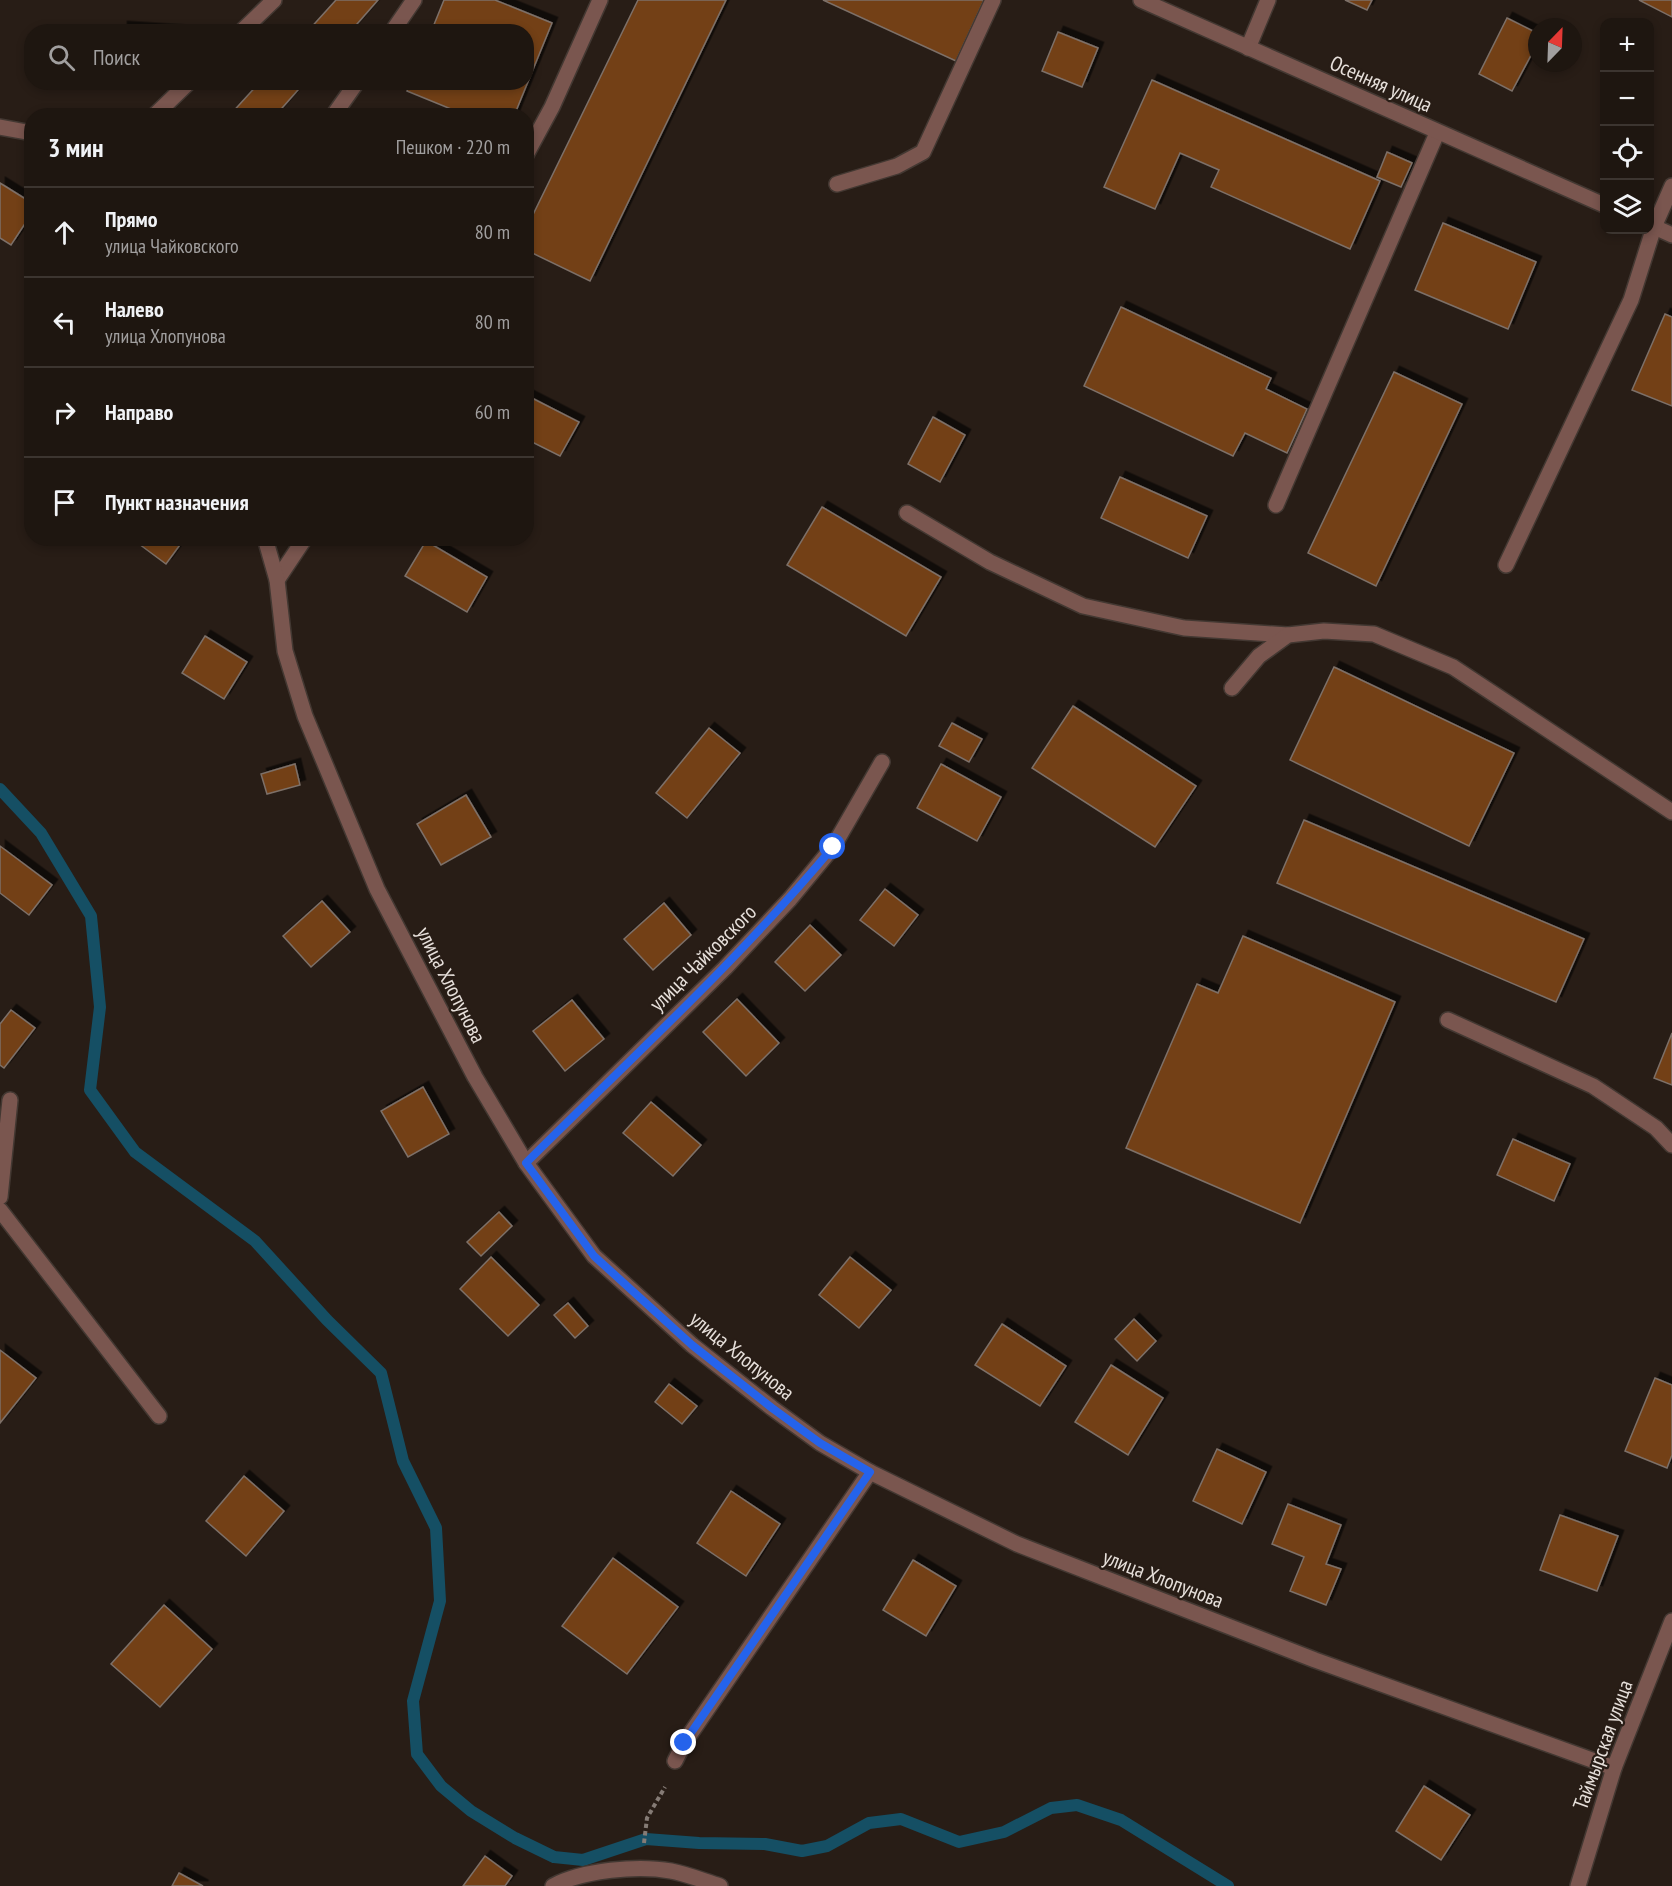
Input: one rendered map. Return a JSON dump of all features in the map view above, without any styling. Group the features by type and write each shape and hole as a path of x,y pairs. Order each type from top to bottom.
{"street":[{"path":"249,24 274,0"},
{"path":"398,24 414,0"},
{"path":"534,140 552,107 600,0"},
{"path":"837,184 897,166 923,152 993,0"},
{"name":"Осенняя улица","path":"1141,0 1437,133 1600,203"},
{"path":"1248,48 1268,0"},
{"path":"162,108 181,90"},
{"path":"339,108 351,90"},
{"path":"0,127 24,132"},
{"path":"1276,505 1437,133"},
{"path":"1654,222 1672,186"},
{"path":"1654,227 1672,235"},
{"path":"1506,565 1631,300 1650,234"},
{"path":"907,513 990,562 1083,606 1184,628 1288,636 1324,631 1374,634 1453,667 1672,812"},
{"name":"улица Хлопунова","path":"267,546 277,580 285,651 305,716 377,889 475,1077 526,1163 594,1256 692,1345 820,1443 870,1472 1017,1544 1315,1660 1614,1768"},
{"path":"277,580 300,546"},
{"path":"1232,688 1259,656 1288,636"},
{"name":"улица Чайковского","path":"526,1163 725,968 790,899 833,847 882,762"},
{"path":"1448,1020 1593,1086 1656,1128 1672,1145"},
{"path":"0,1197 10,1100"},
{"path":"0,1210 159,1416"},
{"path":"675,1761 684,1743 870,1472"},
{"name":"Таймырская улица","path":"1578,1886 1614,1768 1672,1621"},
{"path":"553,1886 582,1875 642,1868 673,1871 720,1886"}],"path":[{"path":"644,1846 647,1818 664,1789 675,1761"}],"building":[{"path":"336,0 378,0 357,24 314,24"},
{"path":"444,0 495,0 552,23 534,67 534,24 434,24"},
{"path":"638,0 726,0 590,281 534,254 534,213"},
{"path":"823,0 984,0 956,61"},
{"path":"1345,0 1372,0 1367,10"},
{"path":"1639,0 1672,0 1672,17"},
{"path":"1507,18 1528,28 1528,61 1512,91 1479,74"},
{"path":"1058,32 1098,48 1082,87 1042,71"},
{"path":"1152,80 1380,181 1350,249 1211,187 1219,170 1180,153 1155,209 1104,187"},
{"path":"253,90 298,90 282,108 236,108"},
{"path":"525,90 517,108 448,108 407,91"},
{"path":"1387,152 1412,163 1401,187 1377,177"},
{"path":"0,183 24,198 24,225 11,245 0,238"},
{"path":"1443,223 1536,262 1508,329 1415,290"},
{"path":"1121,307 1271,378 1266,389 1307,409 1287,453 1245,433 1233,456 1084,386"},
{"path":"1665,314 1672,317 1672,406 1632,390"},
{"path":"1394,372 1462,404 1376,586 1308,553"},
{"path":"534,399 579,422 560,456 534,443"},
{"path":"933,417 965,435 940,482 908,464"},
{"path":"1120,477 1207,516 1188,558 1101,518"},
{"path":"822,507 941,577 906,636 787,565"},
{"path":"142,546 179,546 166,564"},
{"path":"423,546 434,546 487,577 467,612 405,576"},
{"path":"205,636 247,662 224,699 182,673"},
{"path":"1334,667 1514,753 1469,846 1290,760"},
{"path":"1073,706 1196,786 1155,847 1032,768"},
{"path":"952,723 982,739 969,762 939,746"},
{"path":"709,728 740,753 687,818 656,793"},
{"path":"295,764 300,785 267,794 261,774"},
{"path":"941,764 1001,797 977,841 917,808"},
{"path":"466,795 491,837 441,865 417,824"},
{"path":"1304,820 1584,939 1556,1002 1277,883"},
{"path":"0,846 52,885 29,915 0,893"},
{"path":"885,889 918,915 894,946 860,920"},
{"path":"322,901 350,932 311,967 283,936"},
{"path":"664,903 691,935 653,970 624,939"},
{"path":"810,925 841,955 805,991 775,962"},
{"path":"1243,936 1395,1002 1300,1223 1126,1148 1197,984 1218,993"},
{"path":"737,999 779,1043 746,1076 703,1032"},
{"path":"572,1000 604,1039 565,1071 533,1031"},
{"path":"11,1010 35,1028 4,1068 0,1065 0,1024"},
{"path":"1672,1033 1672,1085 1654,1078"},
{"path":"423,1087 449,1134 408,1157 381,1111"},
{"path":"651,1102 701,1145 673,1176 623,1133"},
{"path":"1513,1139 1570,1164 1554,1201 1497,1175"},
{"path":"499,1212 512,1226 481,1256 467,1242"},
{"path":"491,1257 539,1305 508,1336 460,1289"},
{"path":"850,1257 891,1290 859,1328 819,1295"},
{"path":"568,1303 588,1326 575,1338 554,1315"},
{"path":"1134,1319 1156,1341 1137,1361 1115,1339"},
{"path":"1002,1324 1066,1366 1040,1406 975,1365"},
{"path":"0,1350 36,1378 0,1423"},
{"path":"1111,1365 1163,1398 1128,1455 1075,1422"},
{"path":"1655,1378 1672,1385 1672,1455 1667,1468 1625,1451"},
{"path":"669,1384 697,1406 682,1424 655,1402"},
{"path":"1217,1449 1266,1472 1242,1524 1193,1501"},
{"path":"244,1476 284,1511 246,1556 206,1521"},
{"path":"731,1491 780,1524 746,1576 697,1543"},
{"path":"1288,1504 1341,1525 1326,1564 1341,1569 1326,1605 1290,1591 1304,1557 1272,1544"},
{"path":"1560,1515 1618,1536 1597,1591 1540,1570"},
{"path":"613,1558 678,1607 627,1674 562,1626"},
{"path":"913,1560 956,1586 926,1636 883,1610"},
{"path":"164,1605 212,1649 160,1707 111,1664"},
{"path":"1424,1786 1470,1815 1441,1860 1396,1831"},
{"path":"485,1856 512,1876 505,1886 463,1886"},
{"path":"179,1873 203,1886 172,1886"}],"waterway":[{"path":"0,789 41,833 91,916 100,1007 90,1090 135,1152 255,1241 327,1320 381,1373 403,1461 436,1528 440,1601 413,1701 417,1754 441,1786 471,1811 515,1838 554,1857 583,1860 646,1839 765,1844 802,1851 827,1846 869,1823 901,1819 959,1842 1004,1832 1051,1808 1077,1805 1121,1820 1228,1886"}],"route":[{"path":"684,1743 870,1472 820,1443 692,1345 594,1256 526,1163 725,968 790,899 833,847"}]}
